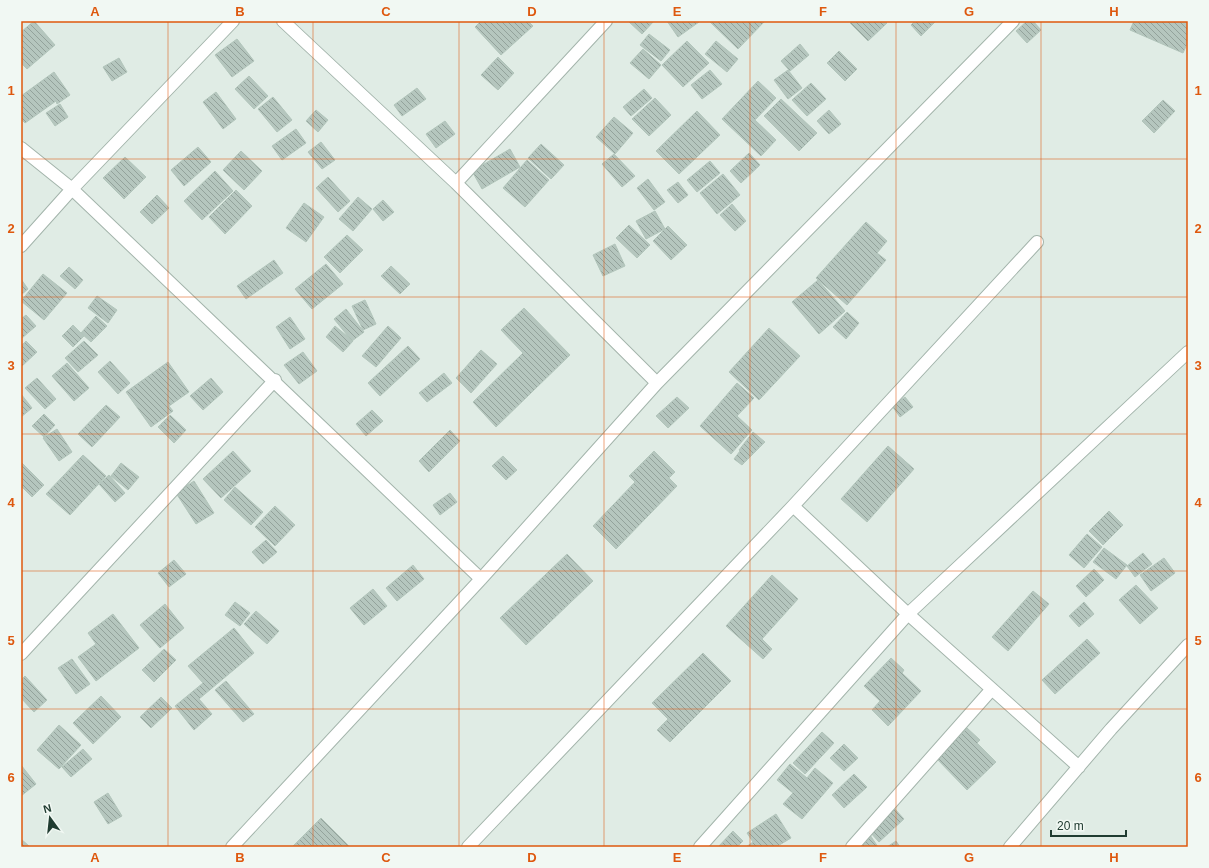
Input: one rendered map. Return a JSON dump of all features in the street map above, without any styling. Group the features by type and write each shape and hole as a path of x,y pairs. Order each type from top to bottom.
{"street":[{"path":"21,246 72,190 233,21"},
{"path":"283,21 456,183 657,383"},
{"path":"456,183 606,21"},
{"path":"232,847 481,579 657,383 1013,21"},
{"path":"21,148 72,190 274,380 481,579"},
{"path":"468,847 793,506 1037,242"},
{"path":"700,847 908,614 1188,353"},
{"path":"21,654 274,380"},
{"path":"793,506 908,614 1079,767"},
{"path":"1010,847 1188,645"},
{"path":"852,847 992,689"}],"building":[{"path":"34,21 55,45 27,69 21,63 21,32"},
{"path":"481,21 528,21 533,26 501,55 475,27"},
{"path":"628,21 654,21 642,34"},
{"path":"667,21 698,21 699,22 678,37"},
{"path":"709,21 765,21 738,49"},
{"path":"853,21 885,21 887,23 868,41 850,23"},
{"path":"915,21 936,21 921,36 911,25"},
{"path":"1027,21 1033,21 1041,30 1027,43 1016,31"},
{"path":"1134,21 1188,21 1188,42 1183,53 1130,30"},
{"path":"649,34 670,50 661,61 640,45"},
{"path":"237,39 254,61 232,77 215,55"},
{"path":"687,41 709,63 683,87 662,65"},
{"path":"716,41 738,59 727,72 705,54"},
{"path":"800,44 809,55 790,71 781,61"},
{"path":"643,49 661,65 649,79 630,63"},
{"path":"839,51 857,69 845,81 827,63"},
{"path":"498,57 514,73 498,90 481,75"},
{"path":"119,58 127,72 112,81 103,67"},
{"path":"710,70 722,84 702,99 691,85"},
{"path":"788,70 802,88 788,99 774,80"},
{"path":"54,72 70,95 57,104 56,101 25,123 21,119 21,96"},
{"path":"249,76 268,96 254,109 235,89"},
{"path":"758,81 776,98 755,120 776,140 761,156 722,119"},
{"path":"811,83 826,99 807,116 792,100"},
{"path":"417,88 426,99 402,116 394,105"},
{"path":"644,89 652,98 631,116 623,107"},
{"path":"216,92 236,119 223,129 203,102"},
{"path":"273,97 292,120 277,132 258,109"},
{"path":"655,98 671,115 649,136 632,119"},
{"path":"781,99 817,133 799,151 764,116"},
{"path":"1163,100 1175,111 1154,133 1142,121"},
{"path":"60,104 68,117 55,126 46,113"},
{"path":"316,110 328,120 318,132 306,121"},
{"path":"829,110 841,124 829,134 817,121"},
{"path":"697,111 720,135 679,174 656,151"},
{"path":"614,117 633,133 615,154 596,137"},
{"path":"445,121 455,134 436,148 426,134"},
{"path":"296,129 306,143 282,160 272,146"},
{"path":"321,142 335,160 322,169 308,152"},
{"path":"541,144 564,165 551,179 528,158"},
{"path":"198,147 211,162 184,186 171,170"},
{"path":"510,149 520,167 482,189 472,171"},
{"path":"241,151 262,171 244,190 223,170"},
{"path":"749,153 760,165 741,183 730,171"},
{"path":"614,154 635,176 622,187 602,164"},
{"path":"125,157 146,177 124,199 103,178"},
{"path":"527,160 549,180 525,207 503,188"},
{"path":"710,161 720,173 697,192 687,180"},
{"path":"215,171 233,191 202,220 184,201"},
{"path":"723,174 740,195 717,214 700,193"},
{"path":"328,177 350,201 338,212 316,188"},
{"path":"648,179 665,202 654,210 637,188"},
{"path":"678,182 688,195 678,203 667,190"},
{"path":"236,190 252,206 225,234 209,217"},
{"path":"157,195 169,208 152,224 140,212"},
{"path":"358,197 372,209 353,231 339,219"},
{"path":"383,200 394,212 383,221 373,209"},
{"path":"304,203 324,217 306,242 286,228"},
{"path":"732,204 746,221 735,231 720,215"},
{"path":"655,211 665,229 646,239 636,221"},
{"path":"866,222 887,241 877,253 886,260 847,305 816,278"},
{"path":"629,225 650,245 637,258 616,238"},
{"path":"668,226 687,245 671,260 653,241"},
{"path":"347,235 363,250 340,273 324,257"},
{"path":"615,244 625,266 603,276 593,255"},
{"path":"274,260 283,273 246,299 237,286"},
{"path":"326,264 343,284 312,309 295,289"},
{"path":"391,266 410,284 400,294 381,276"},
{"path":"69,267 83,280 75,289 60,276"},
{"path":"43,274 67,293 44,320 21,301"},
{"path":"21,279 28,289 21,295"},
{"path":"818,280 845,311 819,334 792,302"},
{"path":"97,296 117,310 108,323 88,308"},
{"path":"365,300 376,324 363,330 352,306"},
{"path":"524,308 570,355 496,427 473,402 523,353 501,330"},
{"path":"346,309 364,332 352,341 334,319"},
{"path":"847,312 859,323 846,339 833,327"},
{"path":"26,315 36,326 22,338 21,319"},
{"path":"96,316 107,326 91,342 81,333"},
{"path":"290,317 305,339 290,349 276,327"},
{"path":"73,325 84,336 73,347 62,336"},
{"path":"335,326 353,341 343,352 326,337"},
{"path":"388,326 401,338 376,367 362,356"},
{"path":"769,328 800,356 759,400 729,372"},
{"path":"26,341 37,352 21,367 21,346"},
{"path":"84,341 98,355 78,372 65,358"},
{"path":"408,346 420,359 380,396 368,383"},
{"path":"481,350 497,364 471,393 456,378"},
{"path":"303,352 317,371 299,384 284,365"},
{"path":"110,361 130,383 118,394 98,372"},
{"path":"168,362 189,392 169,406 173,411 151,427 126,392"},
{"path":"67,363 89,388 74,401 52,376"},
{"path":"444,373 452,383 427,402 419,393"},
{"path":"37,378 56,399 45,409 25,388"},
{"path":"211,378 223,392 203,410 190,396"},
{"path":"737,383 754,398 737,416 752,430 731,454 700,426"},
{"path":"21,394 32,408 21,417"},
{"path":"677,397 689,408 668,428 656,416"},
{"path":"905,397 913,407 900,417 892,406"},
{"path":"106,405 120,417 92,447 78,434"},
{"path":"372,410 383,421 366,436 356,424"},
{"path":"44,414 55,425 44,437 32,426"},
{"path":"170,415 186,430 174,443 158,427"},
{"path":"57,429 72,452 59,461 43,438"},
{"path":"450,430 460,441 429,472 419,461"},
{"path":"753,432 765,442 742,465 734,459"},
{"path":"888,446 914,469 867,522 841,499"},
{"path":"233,451 251,471 221,498 203,479"},
{"path":"654,451 675,472 669,478 677,486 616,549 593,526 635,482 629,476"},
{"path":"83,455 106,476 70,515 46,494"},
{"path":"503,456 517,470 506,480 492,466"},
{"path":"21,462 44,485 32,497 21,486"},
{"path":"121,463 139,477 128,490 111,476"},
{"path":"109,475 125,493 115,502 99,484"},
{"path":"194,481 214,513 196,524 176,493"},
{"path":"235,487 263,512 251,525 224,500"},
{"path":"450,493 457,502 440,515 433,505"},
{"path":"275,506 295,525 275,546 255,527"},
{"path":"1109,511 1123,525 1103,545 1089,531"},
{"path":"1087,534 1102,547 1084,568 1069,555"},
{"path":"266,540 277,552 263,564 252,552"},
{"path":"1104,548 1127,565 1116,579 1093,562"},
{"path":"1143,553 1152,564 1135,577 1127,566"},
{"path":"567,554 593,581 526,645 500,618"},
{"path":"1164,558 1175,573 1151,591 1140,575"},
{"path":"174,560 186,574 169,587 158,573"},
{"path":"413,565 424,579 397,601 386,588"},
{"path":"1094,569 1104,580 1086,597 1076,586"},
{"path":"772,575 798,599 762,639 772,649 763,659 726,626"},
{"path":"1136,585 1158,608 1140,624 1119,600"},
{"path":"373,589 387,606 364,625 350,608"},
{"path":"1033,591 1049,604 1008,651 992,637"},
{"path":"235,602 250,613 240,626 225,615"},
{"path":"1084,602 1094,614 1079,627 1069,616"},
{"path":"165,604 184,628 160,648 140,625"},
{"path":"256,611 279,631 267,644 244,624"},
{"path":"113,614 139,648 96,681 78,657 96,644 88,633"},
{"path":"234,628 254,653 199,699 212,714 194,730 175,706 203,683 188,666"},
{"path":"1087,639 1100,653 1055,694 1042,680"},
{"path":"164,649 176,660 154,682 142,670"},
{"path":"703,653 731,681 670,742 657,730 668,719 652,703"},
{"path":"891,658 904,670 902,673 921,691 888,726 872,710 880,701 864,686"},
{"path":"72,659 90,684 76,694 58,668"},
{"path":"25,676 47,700 34,712 21,698 21,680"},
{"path":"226,681 254,714 243,722 215,690"},
{"path":"101,696 121,717 93,744 73,723"},
{"path":"161,697 172,708 151,728 140,717"},
{"path":"59,725 81,745 59,769 37,750"},
{"path":"967,728 980,740 977,743 996,762 967,790 936,758"},
{"path":"822,732 834,743 805,774 793,763"},
{"path":"844,744 858,758 844,771 830,758"},
{"path":"83,749 92,759 71,777 62,767"},
{"path":"790,764 807,778 815,768 833,783 802,819 783,804 793,793 777,780"},
{"path":"21,765 36,784 21,796"},
{"path":"854,774 867,787 844,808 832,795"},
{"path":"108,793 122,816 108,824 94,802"},
{"path":"894,808 904,819 879,842 869,831"},
{"path":"776,814 791,838 776,847 746,847 753,842 747,833"},
{"path":"321,818 350,847 292,847"},
{"path":"733,831 743,841 737,847 718,847"},
{"path":"870,835 878,847 852,847"},
{"path":"21,839 29,846 28,847 21,847"},
{"path":"896,841 900,847 887,847"}]}
